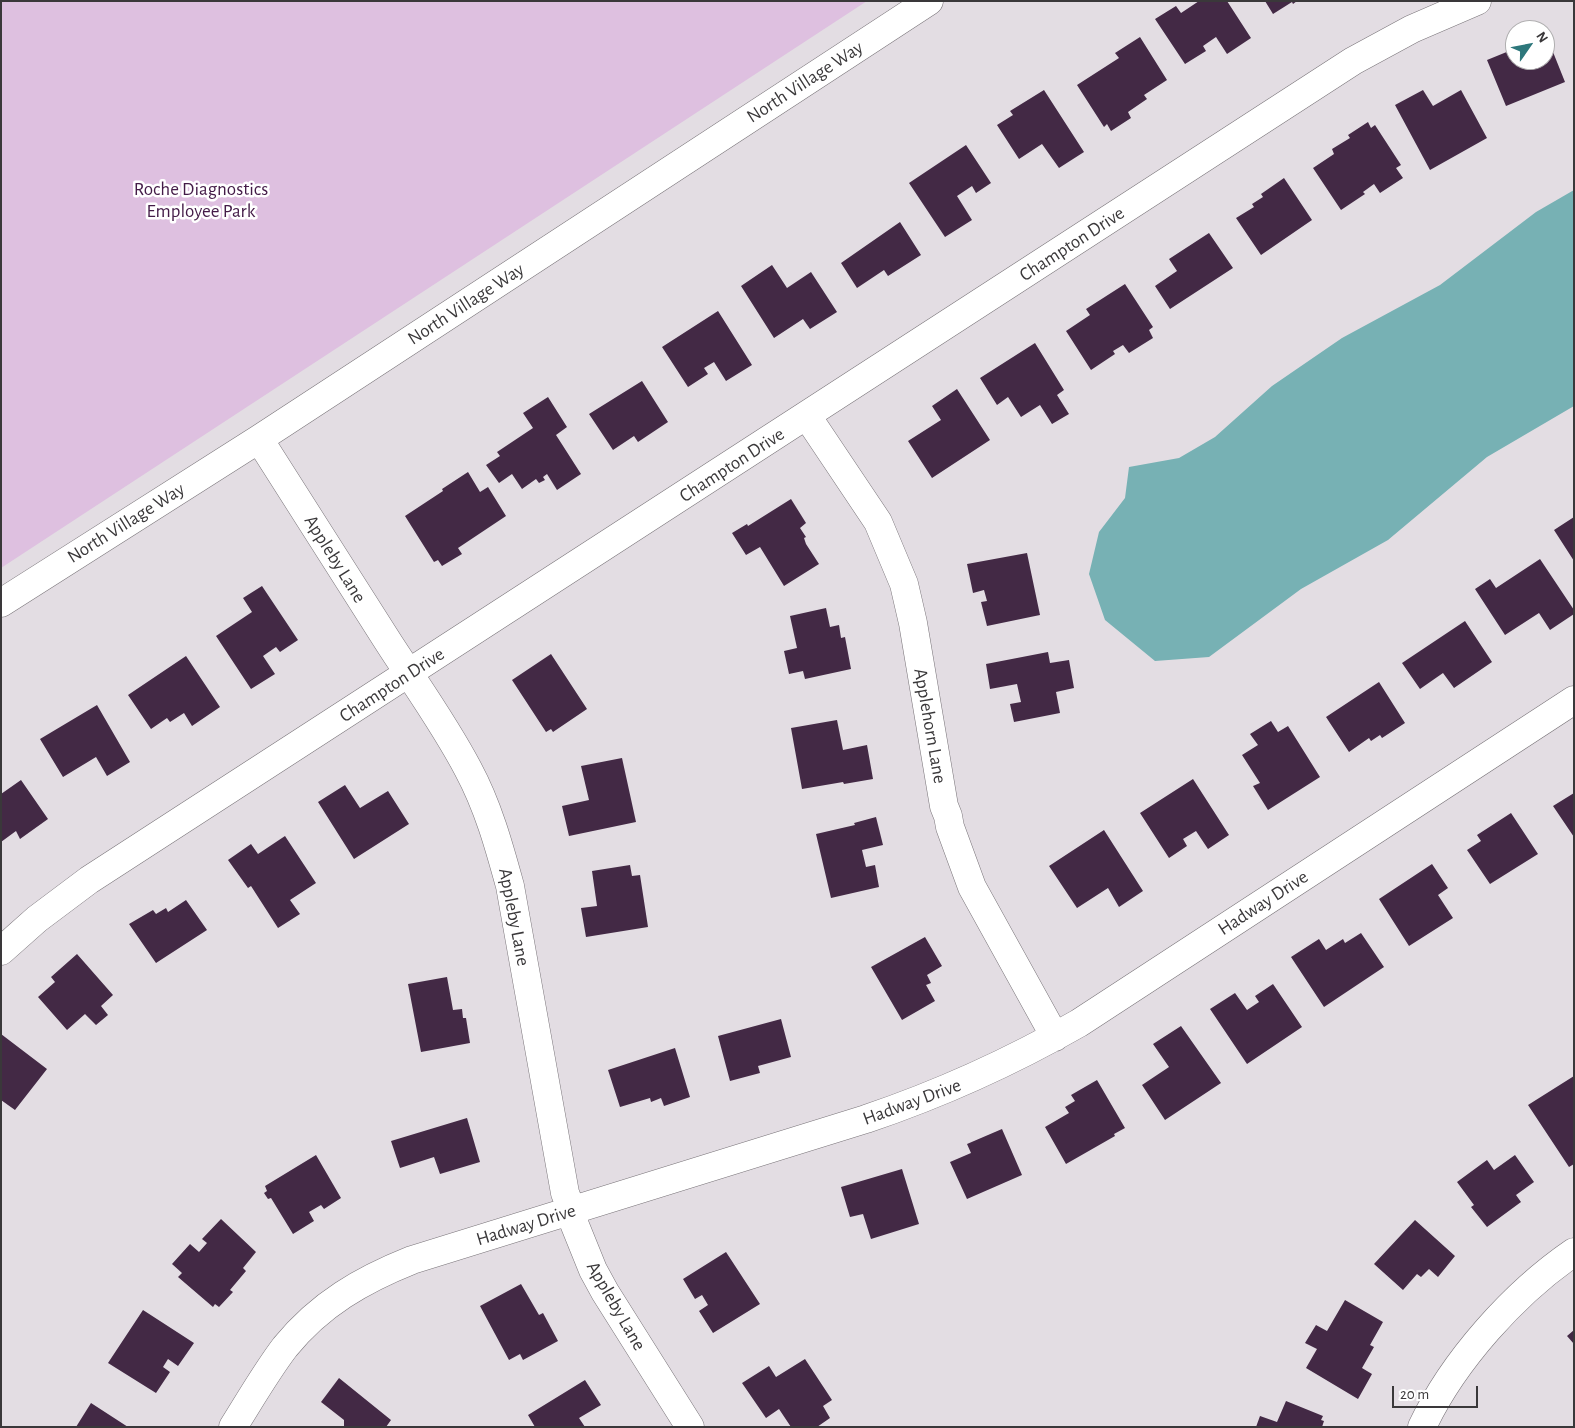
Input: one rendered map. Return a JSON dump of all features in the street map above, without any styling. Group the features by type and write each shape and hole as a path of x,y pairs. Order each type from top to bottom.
{"street":[{"name":"North Village Way","path":"1,603 259,439 929,1"},
{"name":"Champton Drive","path":"1,951 37,919 89,880 1354,61 1412,28 1477,1"},
{"name":"Applehorn Lane","path":"807,416 878,522 904,584 913,623 942,796 950,827 972,887 1055,1037"},
{"name":"Appleby Lane","path":"259,439 448,732 468,768 491,820 510,886 565,1193 572,1211 574,1223 605,1292 690,1427"},
{"name":"Hadway Drive","path":"233,1427 284,1349 311,1319 342,1295 376,1275 412,1260 906,1106 970,1080 1079,1023 1574,700"},
{"path":"1422,1427 1453,1374 1495,1322 1539,1279 1574,1252"}],"green space":[{"name":"Roche Diagnostics Employee Park","path":"1,1 867,1 1,568"}],"water":[{"path":"1574,190 1574,406 1487,457 1388,540 1301,589 1209,657 1155,661 1105,620 1089,574 1099,532 1125,498 1129,467 1179,458 1215,437 1272,386 1342,338 1440,285 1536,212"}],"building":[{"path":"1199,1 1227,1 1251,38 1227,54 1216,37 1203,46 1206,51 1185,64 1155,19 1176,6 1181,13"},
{"path":"1265,1 1297,1 1293,4 1292,2 1273,14"},
{"path":"1140,37 1167,80 1144,95 1147,99 1128,112 1131,118 1111,131 1107,124 1104,127 1077,85 1119,58 1115,53"},
{"path":"1505,53 1505,70 1555,70 1555,57 1565,82 1506,106 1487,60"},
{"path":"1044,90 1084,152 1059,168 1042,144 1019,159 997,125 1013,115 1010,111"},
{"path":"1423,90 1433,106 1461,90 1487,138 1430,170 1395,105"},
{"path":"1368,122 1371,128 1375,125 1401,165 1396,168 1403,178 1380,193 1374,184 1363,192 1365,194 1341,210 1313,168 1334,154 1332,149 1350,138 1348,135"},
{"path":"966,145 991,183 976,193 972,186 957,196 972,220 945,237 909,183"},
{"path":"1284,178 1312,220 1261,255 1236,218 1254,207 1252,204 1263,197 1261,194"},
{"path":"900,222 921,255 888,276 884,270 857,288 841,263"},
{"path":"1209,233 1233,268 1170,309 1155,286 1177,271 1169,259"},
{"path":"772,265 787,288 811,272 837,312 810,329 803,319 774,338 741,286"},
{"path":"1125,284 1153,327 1149,330 1153,338 1129,353 1123,345 1113,351 1115,354 1091,370 1066,331 1090,315 1086,309"},
{"path":"718,311 752,365 726,381 714,362 704,368 708,374 688,387 662,347"},
{"path":"1035,343 1064,390 1057,395 1069,414 1052,424 1040,405 1021,417 1008,397 997,405 980,378"},
{"path":"642,381 668,422 638,442 634,436 613,450 589,414"},
{"path":"957,389 990,440 932,478 908,441 941,420 932,406"},
{"path":"548,397 567,427 556,435 581,474 557,490 547,474 543,477 545,480 539,483 536,479 522,489 512,474 499,483 486,465 500,456 497,452 533,428 523,413"},
{"path":"468,472 480,492 488,487 506,516 458,548 462,554 442,566 438,560 434,562 405,516"},
{"path":"791,499 806,523 800,528 806,537 804,538 806,544 819,564 784,586 760,547 746,555 732,533 747,524 748,526"},
{"path":"1574,517 1574,561 1554,530"},
{"path":"1027,553 1040,615 987,626 981,602 987,601 984,590 973,593 967,564"},
{"path":"1540,559 1574,610 1574,614 1550,630 1539,613 1505,635 1475,589 1490,579 1496,588"},
{"path":"262,586 298,640 280,652 276,647 263,656 275,674 251,689 216,636 252,612 243,598"},
{"path":"826,608 830,627 839,625 841,638 845,637 851,669 805,679 803,671 789,674 784,651 797,648 790,616"},
{"path":"1465,621 1492,662 1454,688 1443,673 1420,689 1402,663"},
{"path":"1048,652 1050,663 1069,660 1074,688 1056,692 1060,713 1014,722 1010,704 1021,702 1017,684 990,689 986,664"},
{"path":"551,654 587,709 553,732 551,729 546,732 512,680"},
{"path":"186,656 220,707 192,726 184,713 170,722 167,718 151,729 128,695"},
{"path":"1379,682 1405,723 1382,738 1380,735 1371,741 1369,738 1349,752 1326,717"},
{"path":"97,705 130,762 107,776 96,757 63,777 40,739"},
{"path":"837,720 843,750 867,745 873,779 802,789 791,728"},
{"path":"1271,721 1278,732 1288,726 1320,777 1268,810 1253,786 1260,783 1242,755 1258,745 1250,734"},
{"path":"622,758 636,822 569,836 562,806 589,800 581,766"},
{"path":"1193,779 1229,835 1208,849 1196,831 1183,839 1187,846 1169,858 1140,813"},
{"path":"21,780 48,819 20,839 16,831 1,842 1,794"},
{"path":"345,785 360,808 388,791 409,824 354,859 318,802"},
{"path":"1574,793 1574,837 1553,806"},
{"path":"1511,813 1538,854 1490,884 1467,850 1481,841 1477,835"},
{"path":"876,817 883,845 862,850 866,867 875,865 879,887 831,898 816,834 855,825 854,823"},
{"path":"1104,830 1143,891 1119,907 1108,888 1077,908 1049,866"},
{"path":"285,836 316,883 290,900 300,914 278,928 251,886 248,888 228,860 251,844 258,854"},
{"path":"1432,864 1448,888 1438,895 1453,918 1409,946 1379,899"},
{"path":"630,865 632,876 640,875 648,927 586,937 581,908 597,906 592,871"},
{"path":"186,900 207,930 156,963 129,924 153,910 156,914 166,908 168,912"},
{"path":"1361,933 1384,967 1324,1007 1291,957 1319,939 1326,950 1343,939 1345,943"},
{"path":"925,937 942,966 927,975 931,983 926,985 935,1001 902,1020 871,967"},
{"path":"77,954 113,995 101,1006 108,1015 96,1025 85,1014 67,1030 38,997 55,982 51,977"},
{"path":"447,977 453,1010 462,1009 463,1018 466,1018 470,1043 421,1052 408,984"},
{"path":"1273,984 1302,1027 1247,1064 1210,1009 1235,993 1247,1010 1259,1002 1255,996"},
{"path":"781,1019 791,1057 758,1066 760,1073 730,1081 718,1036"},
{"path":"1181,1026 1221,1083 1165,1120 1142,1085 1169,1067 1153,1044"},
{"path":"1,1034 47,1069 15,1110 1,1100"},
{"path":"675,1048 690,1097 664,1106 661,1098 651,1102 650,1098 620,1107 608,1070"},
{"path":"1574,1076 1574,1164 1569,1167 1528,1105"},
{"path":"1097,1080 1125,1128 1114,1134 1115,1136 1066,1164 1045,1127 1069,1113 1065,1107 1075,1101 1071,1095"},
{"path":"467,1118 480,1162 440,1174 434,1157 400,1168 391,1141"},
{"path":"1002,1129 1022,1175 967,1199 950,1162 971,1153 967,1144"},
{"path":"316,1155 341,1198 324,1209 321,1205 309,1212 314,1221 293,1234 271,1198 268,1199 264,1193 267,1191 265,1186"},
{"path":"1515,1155 1534,1182 1516,1195 1521,1202 1487,1227 1471,1207 1474,1205 1457,1182 1487,1160 1494,1170"},
{"path":"902,1169 919,1224 871,1239 863,1214 850,1217 841,1187"},
{"path":"221,1219 256,1252 243,1268 246,1271 230,1290 233,1292 219,1307 215,1304 213,1307 178,1277 182,1273 172,1264 190,1244 199,1252 207,1243 202,1239"},
{"path":"1415,1220 1455,1256 1438,1277 1429,1269 1421,1277 1417,1274 1403,1290 1374,1264"},
{"path":"726,1252 760,1304 713,1333 699,1311 708,1305 702,1295 695,1299 683,1279"},
{"path":"521,1284 539,1315 543,1313 558,1341 523,1360 520,1354 509,1360 480,1306"},
{"path":"1345,1300 1383,1322 1370,1345 1374,1347 1362,1368 1372,1374 1358,1399 1306,1368 1317,1349 1305,1343 1316,1325 1327,1331"},
{"path":"143,1310 194,1343 178,1366 168,1359 163,1367 170,1372 156,1393 108,1363"},
{"path":"1574,1330 1574,1344 1567,1336"},
{"path":"805,1359 832,1400 823,1406 830,1418 817,1427 791,1427 779,1409 766,1418 742,1383 769,1366 776,1377"},
{"path":"339,1378 391,1420 386,1427 344,1427 344,1420 321,1402"},
{"path":"585,1380 601,1405 579,1418 585,1427 535,1427 528,1415"},
{"path":"1286,1401 1323,1416 1321,1420 1324,1421 1322,1427 1256,1427 1260,1416 1277,1422"},
{"path":"91,1403 128,1427 76,1427"}]}
